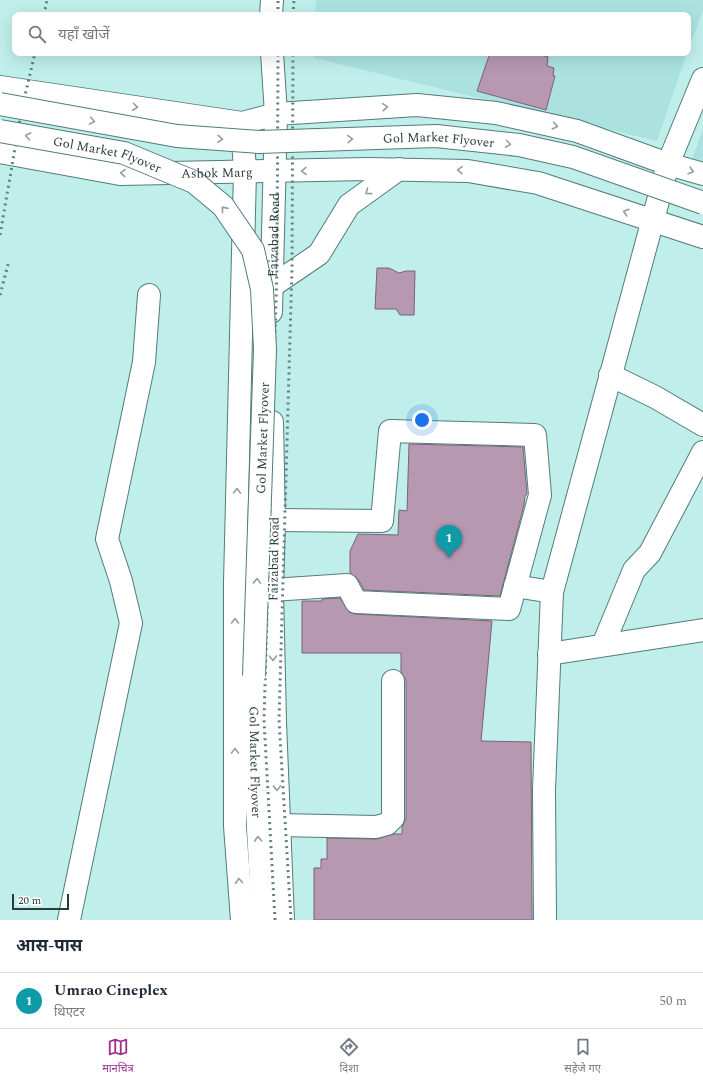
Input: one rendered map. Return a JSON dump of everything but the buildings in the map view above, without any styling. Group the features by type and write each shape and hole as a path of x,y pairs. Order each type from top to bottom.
{"street":[{"path":"263,0 269,12"},
{"path":"271,12 272,0"},
{"path":"273,12 280,0"},
{"name":"Faizabad Road","path":"272,56 276,114 270,377 274,520 272,590 278,825 283,920"},
{"path":"545,920 544,790 552,592 651,220 668,164 703,79"},
{"path":"0,87 242,123 276,114 417,105 496,113 576,131 668,164 703,174"},
{"path":"66,163 72,98"},
{"name":"Gol Market Flyover","path":"0,104 177,136 259,142 436,136 519,145 573,157 703,203"},
{"path":"242,123 245,171 235,599 235,826 242,920"},
{"name":"Gol Market Flyover","path":"0,131 124,153 194,182 223,206 253,250 262,289 265,349 254,676 256,791 263,920"},
{"name":"Ashok Marg","path":"0,152 120,174 245,171 468,171 538,183 703,237"},
{"path":"272,286 319,254 349,205 399,170"},
{"path":"69,920 131,623 121,581 107,539 144,362 149,295"},
{"path":"610,375 655,397 703,425"},
{"path":"272,590 347,585 356,602 509,609 540,495 535,435 390,431 382,521 274,520"},
{"path":"603,646 634,570 650,553 703,452"},
{"path":"515,586 552,592"},
{"path":"549,654 703,630"},
{"path":"278,825 376,827 387,824 393,818 393,681"}],"shaded area":[{"path":"316,0 703,0 703,10 691,42 691,12 315,12"},
{"path":"314,56 686,56 657,141 314,58"},
{"path":"703,129 703,163 692,159"}],"railway":[{"path":"45,12 47,0"},
{"path":"278,0 278,12"},
{"path":"293,12 294,0"},
{"path":"0,235 22,108 34,56"},
{"path":"275,920 264,720 277,267 278,56"},
{"path":"291,920 279,720 292,268 293,56"},
{"path":"0,295 9,261"}],"place":[{"name":"Umrao Cineplex","path":"449,558"}]}
